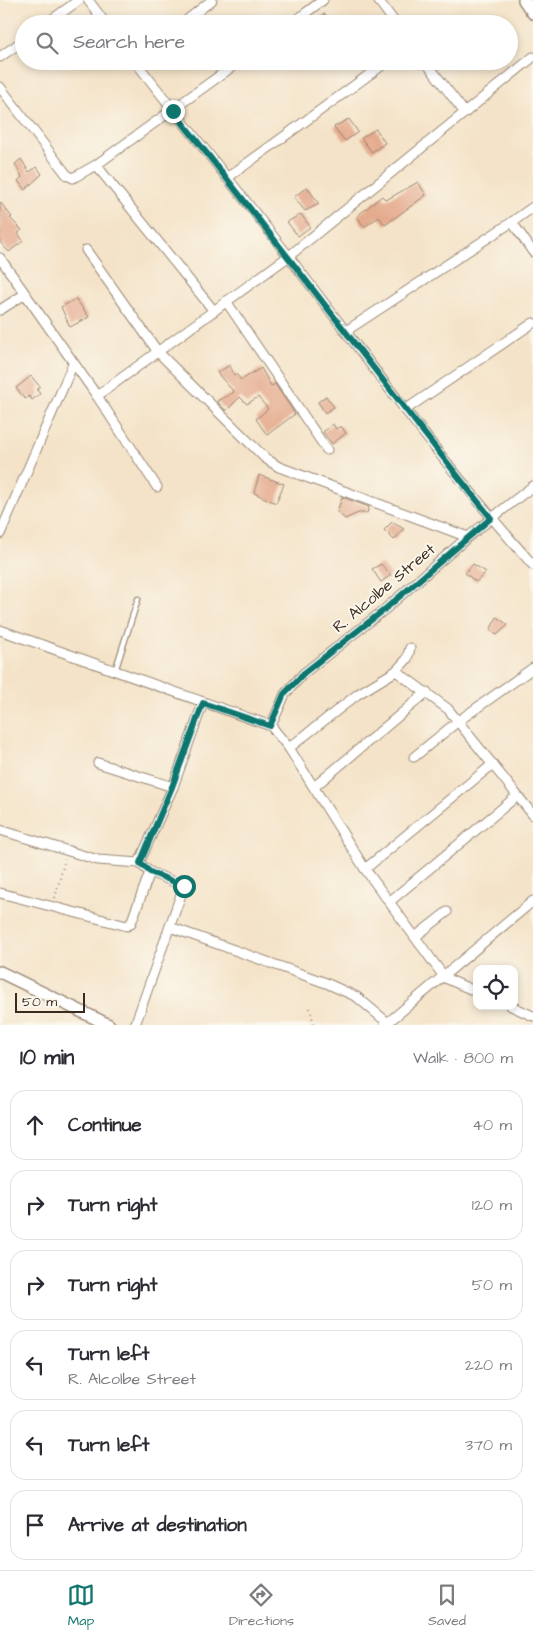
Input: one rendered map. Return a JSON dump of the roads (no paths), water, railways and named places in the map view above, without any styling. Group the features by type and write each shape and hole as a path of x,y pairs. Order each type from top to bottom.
{"street":[{"path":"58,15 79,0"},
{"path":"88,0 99,15"},
{"path":"193,15 212,0"},
{"path":"303,15 323,0"},
{"path":"378,0 389,15"},
{"path":"524,0 533,13"},
{"path":"0,57 15,46"},
{"path":"518,69 533,57"},
{"path":"142,70 288,256 405,410 491,518 533,564"},
{"path":"0,86 67,175 73,178 96,165 228,70"},
{"path":"227,178 376,70"},
{"path":"432,70 465,113"},
{"path":"97,396 288,256 517,70"},
{"path":"96,165 214,311"},
{"path":"346,332 533,207"},
{"path":"512,222 533,252"},
{"path":"86,250 158,352 273,464 468,537"},
{"path":"0,258 97,396 157,487"},
{"path":"0,310 25,294"},
{"path":"226,301 327,450"},
{"path":"405,410 533,322"},
{"path":"0,534 73,364"},
{"name":"R. Alcolbe Street","path":"270,726 284,694 304,673 384,610 468,537 533,486"},
{"path":"0,630 270,726 289,748 365,869 444,978 473,990"},
{"path":"289,748 358,694 396,671 407,658 410,648"},
{"path":"414,757 457,722 533,668"},
{"path":"396,671 448,709 533,815"},
{"path":"314,787 426,692"},
{"path":"140,863 172,787 203,703"},
{"path":"98,763 172,787"},
{"path":"365,869 493,764"},
{"path":"389,902 517,796"},
{"path":"0,830 98,860 140,863 150,872 184,886 135,1025"},
{"path":"0,893 127,926 131,923 150,872"},
{"path":"170,927 350,993 362,1000 387,1024 444,978 533,901"},
{"path":"415,937 447,912"},
{"path":"0,972 109,1025"},
{"path":"518,1009 533,1016"}],"lane":[{"path":"115,672 138,599"}]}
